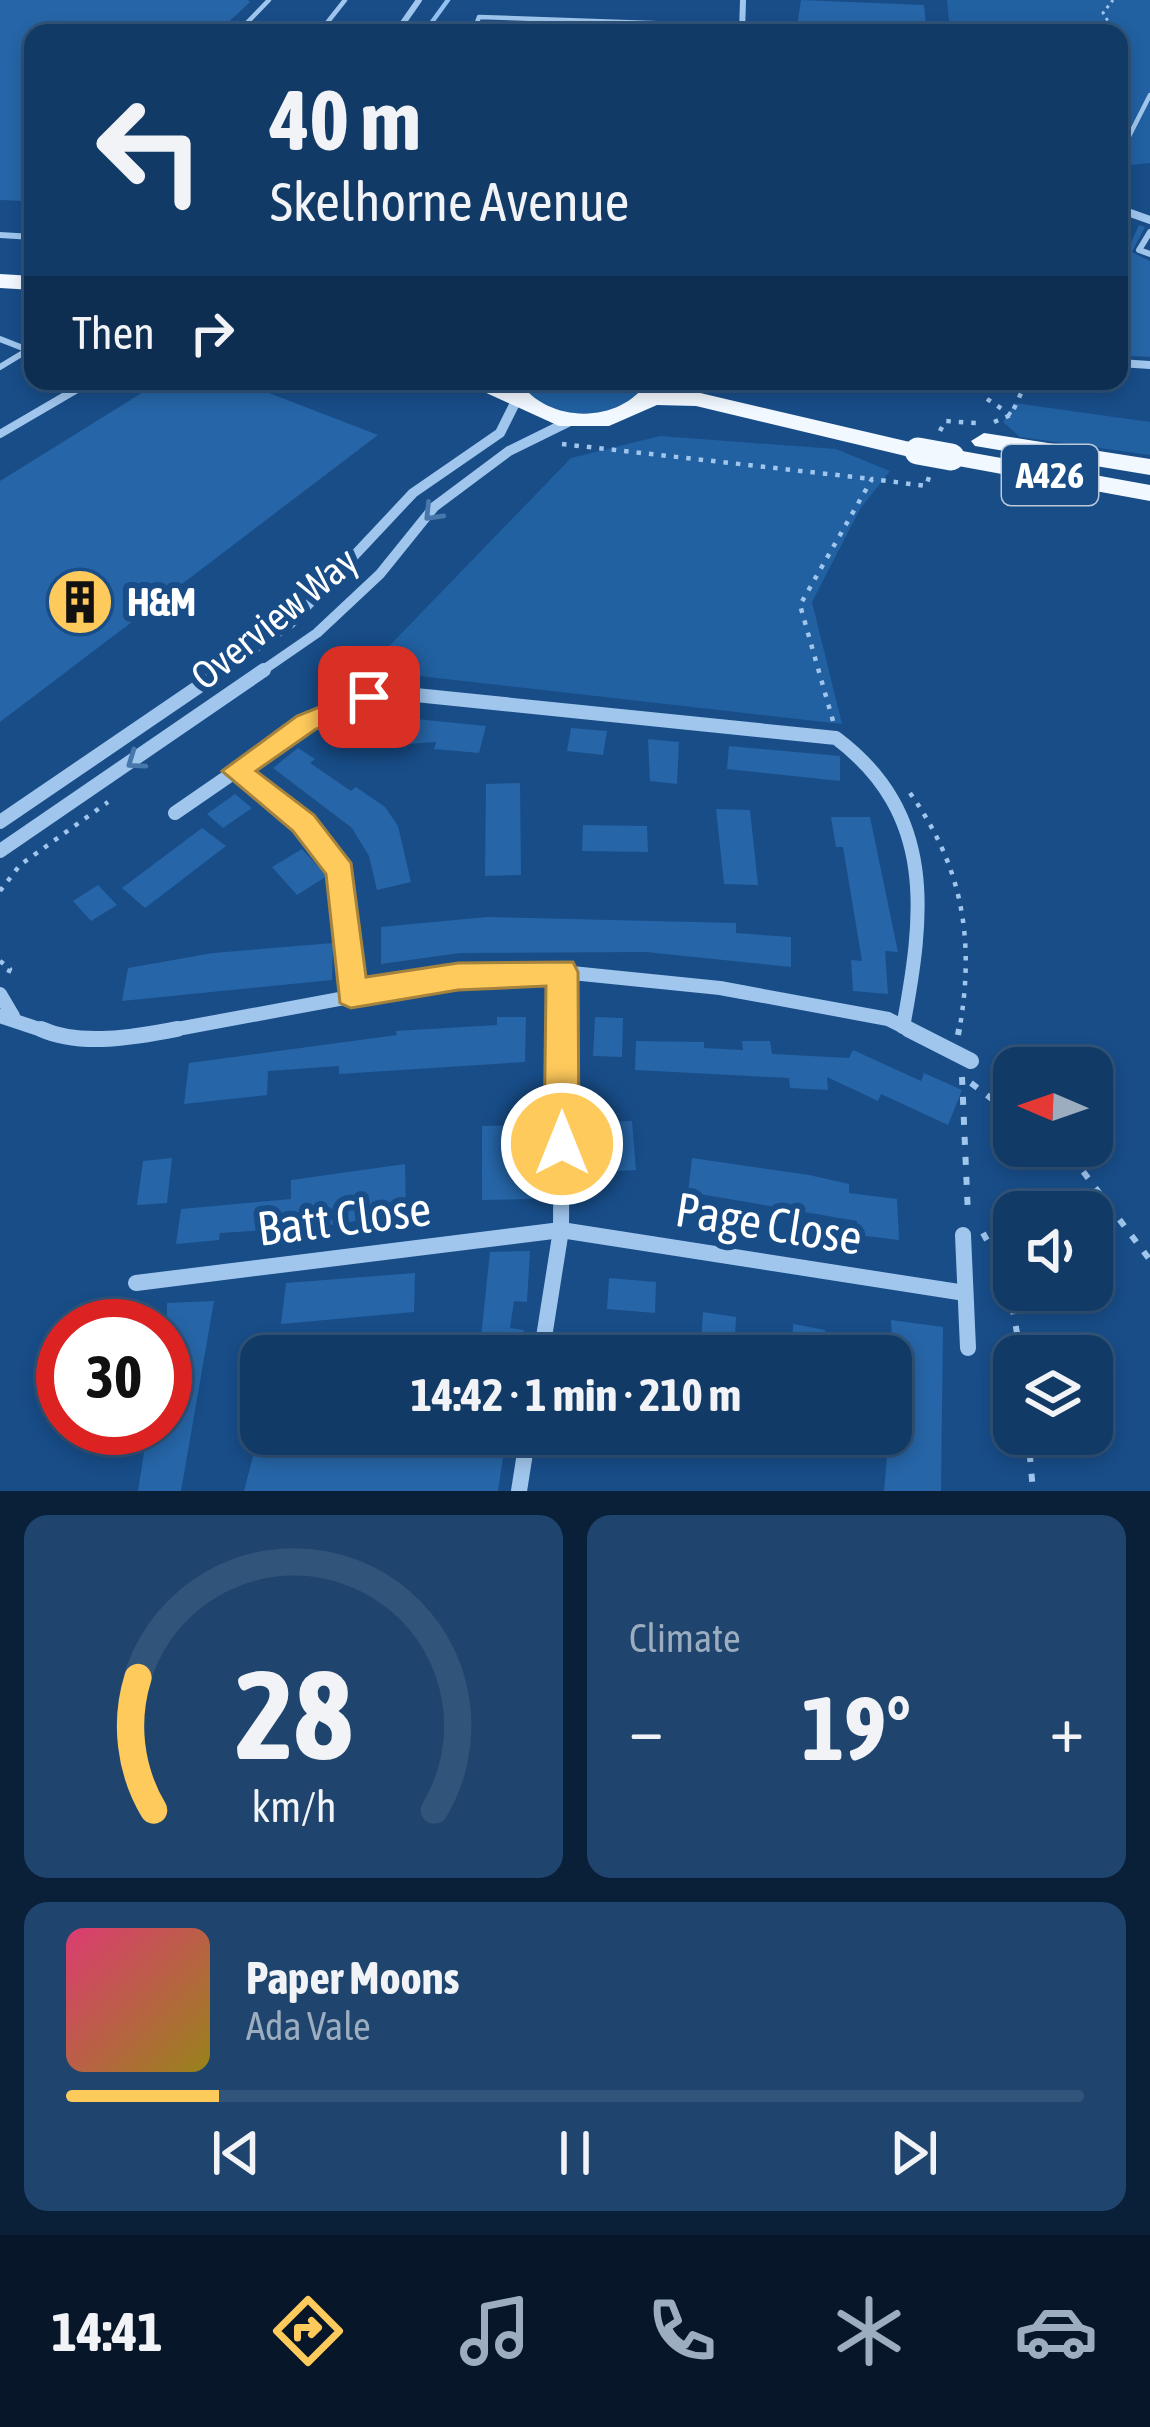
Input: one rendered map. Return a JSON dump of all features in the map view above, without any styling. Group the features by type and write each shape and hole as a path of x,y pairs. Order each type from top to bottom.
{"highway":[{"path":"512,392 579,427 620,415 656,390"},
{"name":"A426","path":"661,390 1150,493"},
{"name":"A426","path":"752,390 935,448 1150,466"}],"street":[{"name":"Overview Way","path":"0,822 290,624 413,493 500,433 512,392"},
{"name":"Overview Way","path":"0,851 316,633 380,574 434,507 509,451 579,427"},
{"path":"175,813 306,722 369,697 396,693 836,737 861,752 887,778 916,861 920,941 903,1027"},
{"path":"236,771 304,823 340,871 351,994"},
{"path":"544,1335 562,1230 562,972"},
{"path":"0,994 7,1016 54,1035 129,1039 458,976 562,972 720,988 888,1019 971,1061"},
{"name":"Batt Close","path":"136,1283 562,1230"},
{"name":"Page Close","path":"562,1230 965,1293"},
{"path":"963,1235 968,1348"},
{"path":"518,1491 524,1455"}],"lane":[{"path":"246,24 269,0"},
{"path":"326,24 345,0"},
{"path":"476,24 479,17 680,24"},
{"path":"1128,138 1150,94"},
{"path":"1150,232 1138,250 1150,254"},
{"path":"0,434 75,390"}],"path":[{"path":"987,399 1010,415 1022,390"},
{"path":"579,427 549,443 627,447 926,486 935,448"},
{"path":"836,726 800,605 872,479"},
{"path":"901,781 942,833 963,896 970,936 958,1042"},
{"path":"0,891 20,865 109,802"},
{"path":"0,961 11,974 0,982"},
{"path":"993,1100 962,1076 967,1213 1004,1260 1017,1335"},
{"path":"1080,1167 1150,1260"},
{"path":"1030,1455 1033,1491"}],"shaded area":[{"path":"947,0 1150,0 1150,163 1128,165 1128,24 949,24"},
{"path":"527,390 642,390 620,406 582,414 545,406"},
{"path":"1015,403 1150,422 1150,455 1020,437 1003,422"},
{"path":"660,436 836,449 890,471 860,509 812,602 842,724 366,670 571,458"}],"building":[{"path":"0,0 250,2 227,24 24,24 24,201 0,200"},
{"path":"801,0 924,5 926,24 797,24"},
{"path":"1139,225 1145,227 1132,252 1150,261 1150,357 1131,356 1128,348 1128,249"},
{"name":"H&M","path":"147,390 261,390 378,435 0,722 0,481"},
{"path":"406,718 486,726 479,753 434,749 436,742 368,747 362,727"},
{"path":"571,728 607,731 603,755 567,751"},
{"path":"648,739 679,742 677,784 650,781"},
{"path":"729,746 840,756 840,781 727,769"},
{"path":"298,748 315,759 310,763 351,791 356,787 385,807 398,826 411,882 377,890 369,856 352,828 273,768"},
{"path":"520,783 521,875 485,876 486,784"},
{"path":"235,794 252,808 223,828 207,814"},
{"path":"716,809 750,810 758,885 724,884"},
{"path":"831,817 870,817 898,952 885,951 888,994 853,991 851,960 862,961 843,847 836,847"},
{"path":"583,825 647,826 648,852 582,851"},
{"path":"202,828 226,846 145,908 122,888"},
{"path":"302,849 327,876 297,895 272,867"},
{"path":"98,885 117,905 91,921 73,901"},
{"path":"487,917 736,923 736,933 791,937 791,967 646,952 460,953 381,964 381,927"},
{"path":"333,943 332,980 122,1001 128,968 213,953"},
{"path":"497,1017 526,1017 525,1062 339,1074 339,1066 268,1071 267,1095 184,1104 189,1063 397,1035 396,1031 497,1025"},
{"path":"595,1017 623,1018 622,1057 593,1056"},
{"path":"636,1041 704,1042 704,1048 743,1050 742,1041 770,1041 772,1054 849,1058 853,1050 921,1081 924,1073 962,1090 948,1125 881,1094 878,1101 827,1077 828,1090 790,1088 789,1078 635,1070"},
{"path":"632,1121 636,1170 598,1172 595,1122"},
{"path":"528,1125 532,1199 482,1200 482,1126"},
{"path":"172,1158 167,1203 137,1205 143,1161"},
{"path":"692,1158 809,1175 849,1184 849,1193 897,1199 899,1240 857,1235 857,1221 688,1192"},
{"path":"405,1164 406,1213 318,1227 220,1233 219,1240 176,1244 181,1209 291,1199 291,1180"},
{"path":"530,1251 527,1302 514,1301 510,1328 524,1330 523,1335 481,1335 490,1252"},
{"path":"415,1273 414,1312 281,1324 286,1283"},
{"path":"609,1278 656,1282 655,1313 607,1309"},
{"path":"214,1301 192,1428 192,1302"},
{"path":"703,1312 736,1317 735,1335 701,1335"},
{"path":"891,1320 943,1327 941,1491 884,1491 887,1455 912,1455 912,1335 892,1335"},
{"path":"793,1324 825,1330 825,1335 793,1335"},
{"path":"144,1455 187,1455 181,1491 138,1491"},
{"path":"253,1455 503,1455 498,1491 244,1491"}],"waterway":[{"path":"431,24 448,0"}],"place":[{"name":"H&M","path":"80,602"}],"route":[{"path":"369,697 306,722 236,771 304,823 340,871 351,994 458,976 562,972 562,1144"}]}
